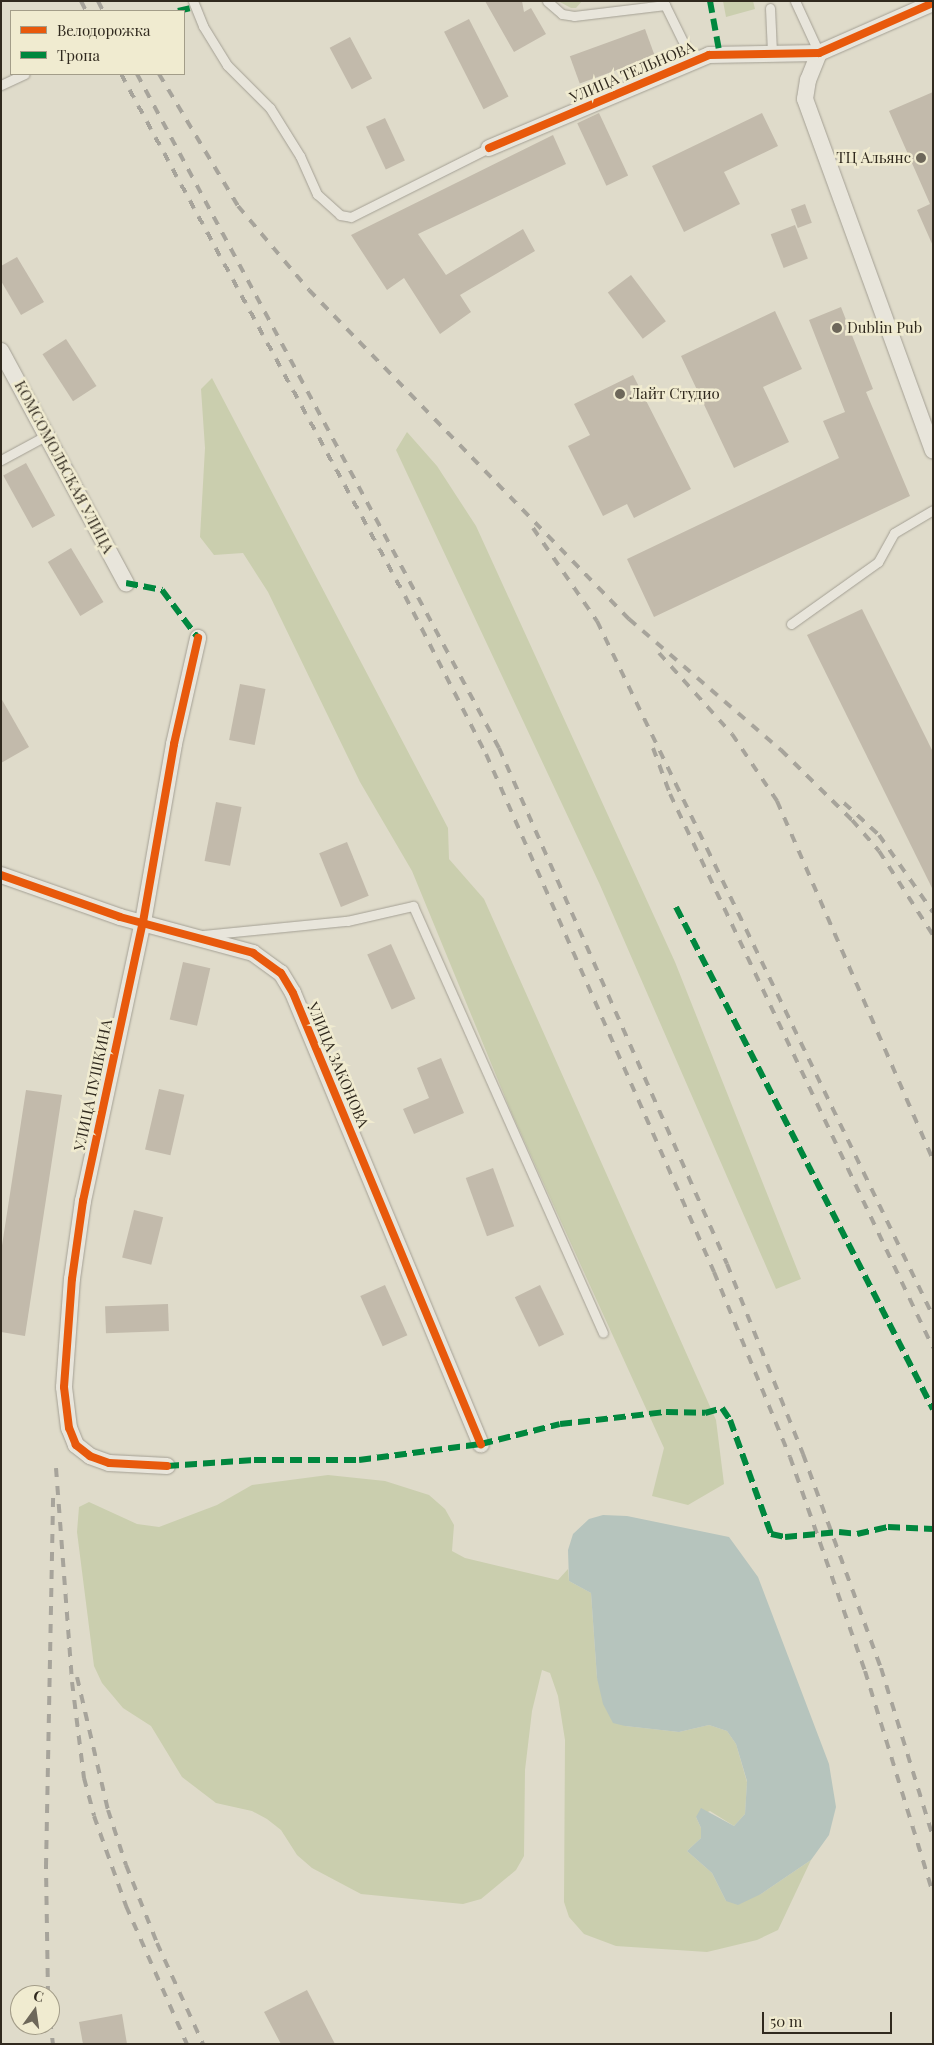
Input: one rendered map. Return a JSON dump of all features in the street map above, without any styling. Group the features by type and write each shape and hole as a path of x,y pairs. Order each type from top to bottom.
{"street":[{"name":"УЛИЦА ТЕЛЬНОВА","path":"489,148 709,55 772,52 819,53 913,6 933,3"},
{"path":"819,53 808,80 805,99 933,450"},
{"name":"КОМСОМОЛЬСКАЯ УЛИЦА","path":"1,351 48,435 126,583"},
{"name":"УЛИЦА ПУШКИНА","path":"167,1466 109,1463 83,1451 76,1445 69,1428 64,1387 72,1278 84,1201 142,922 174,744 198,638"},
{"name":"УЛИЦА ЗАКОНОВА","path":"1,875 142,922 198,936 253,953 270,962 281,973 293,993 481,1444"}],"lane":[{"name":"УЛИЦА ТЕЛЬНОВА","path":"193,1 212,45 245,87 270,108 300,156 317,194 340,215 351,217 489,148"},
{"path":"548,1 562,14 574,16 665,5 692,62"},
{"path":"796,1 819,53"},
{"path":"770,8 772,52"},
{"path":"1,85 23,75"},
{"path":"1,460 48,435"},
{"path":"791,624 878,562 894,533 933,510"},
{"path":"198,936 347,920 413,906 603,1333"}],"green space":[{"path":"558,1 582,1 576,8 571,8"},
{"path":"723,1 753,1 755,9 726,17"},
{"path":"212,378 448,828 449,859 484,899 716,1420 724,1484 688,1505 652,1496 664,1448 512,1114 412,871 360,782 268,592 243,553 214,555 200,537 205,448 201,389"},
{"path":"407,432 437,466 476,526 675,962 801,1279 776,1289 600,885 396,450"},
{"path":"328,1475 385,1481 429,1495 445,1509 454,1525 452,1551 465,1558 558,1580 568,1569 569,1581 591,1593 597,1678 625,1726 679,1732 709,1725 727,1731 736,1744 747,1782 745,1814 734,1826 710,1811 696,1817 701,1828 701,1838 687,1851 712,1873 726,1901 761,1894 811,1860 778,1930 757,1940 707,1952 616,1946 584,1934 569,1917 564,1902 565,1740 558,1696 550,1673 542,1670 532,1711 525,1770 524,1856 516,1870 481,1899 463,1904 361,1894 312,1868 297,1855 281,1830 267,1819 252,1811 216,1803 182,1777 151,1726 123,1708 102,1683 94,1666 77,1532 79,1507 89,1502 137,1524 159,1527 217,1505 252,1485"}],"shaded area":[{"path":"603,1515 627,1516 729,1537 758,1577 829,1764 836,1807 829,1835 811,1860 761,1894 738,1905 726,1901 712,1873 687,1851 701,1838 701,1828 696,1817 701,1808 734,1826 745,1814 747,1781 736,1744 727,1731 709,1725 679,1732 613,1723 603,1704 597,1678 591,1593 569,1581 568,1550 573,1534 589,1519"}],"building":[{"path":"485,1 522,1 524,12 531,8 546,34 514,52"},
{"path":"469,19 508,97 484,109 444,32"},
{"path":"645,29 655,56 580,84 570,56"},
{"path":"350,37 372,78 352,89 330,48"},
{"name":"ТЦ Альянс","path":"933,92 933,246 917,210 930,204 889,111"},
{"path":"599,113 628,176 606,186 577,123"},
{"path":"762,113 778,146 724,172 740,204 684,232 652,166"},
{"path":"385,118 405,161 386,169 366,127"},
{"path":"553,135 566,164 418,234 446,275 523,229 535,251 460,295 471,312 440,334 404,278 387,290 351,235"},
{"path":"805,204 812,223 798,228 791,209"},
{"path":"795,225 808,259 784,268 771,234"},
{"path":"17,257 44,302 21,315 1,281 1,266"},
{"path":"631,275 666,321 643,339 608,292"},
{"path":"841,307 873,389 866,392 910,496 654,617 627,559 839,458 823,421 845,412 809,320"},
{"path":"775,311 802,369 763,387 789,442 734,468 681,356"},
{"path":"66,339 96,386 73,401 43,354"},
{"path":"633,375 691,489 634,518 627,504 603,516 568,446 590,435 574,404"},
{"path":"26,463 55,515 32,528 3,476"},
{"path":"71,548 103,602 80,616 48,562"},
{"path":"862,609 933,752 933,890 807,635"},
{"path":"240,684 266,689 255,745 229,740"},
{"path":"1,698 29,747 1,763"},
{"path":"216,802 242,807 230,866 205,861"},
{"path":"347,842 369,896 341,907 319,853"},
{"path":"391,944 415,999 392,1009 367,955"},
{"path":"183,962 210,968 197,1026 170,1019"},
{"path":"441,1058 464,1113 414,1134 403,1109 429,1098 417,1068"},
{"path":"159,1089 184,1095 170,1155 145,1149"},
{"path":"26,1090 62,1095 25,1336 1,1332 1,1252"},
{"path":"493,1168 514,1226 487,1236 466,1178"},
{"path":"134,1210 163,1217 151,1265 122,1258"},
{"path":"385,1285 407,1335 383,1346 360,1296"},
{"path":"540,1285 564,1334 539,1347 515,1297"},
{"path":"168,1304 169,1331 106,1333 105,1306"},
{"path":"307,1990 335,2044 281,2044 264,2012"},
{"path":"122,2014 127,2044 83,2044 79,2022"}],"railway":[{"path":"81,1 86,10"},
{"path":"98,1 102,10"},
{"path":"122,75 405,596 486,754 714,1272 790,1457 865,1671 933,1893"},
{"path":"138,75 499,748 727,1264 803,1454 881,1668 933,1837"},
{"path":"160,75 238,206 309,290 629,619 781,750 852,820 879,851 933,935"},
{"path":"533,528 597,621 933,1316"},
{"path":"659,653 732,734 777,801 933,1160"},
{"path":"653,748 670,794 933,1348"},
{"path":"844,803 879,835 933,912"},
{"path":"56,1468 72,1682 84,1778 94,1816 126,1906 187,2044"},
{"path":"48,1985 46,1867 53,1493"},
{"path":"77,1677 108,1810 126,1865 157,1943 203,2044"},
{"path":"52,2035 53,2044"}],"marked path":[{"path":"710,1 719,50"},
{"path":"182,10 195,7"},
{"path":"126,583 162,590 198,638"},
{"path":"676,907 933,1409"},
{"path":"167,1466 254,1460 359,1460 481,1444 560,1424 666,1412 705,1413 722,1408 730,1420 771,1534 785,1537 839,1532 857,1534 888,1527 933,1529"}],"cycle path":[{"path":"489,148 709,55 819,53 933,3"},
{"path":"167,1466 109,1463 90,1456 76,1445 69,1428 64,1387 72,1279 83,1201 143,922 174,744 198,638"},
{"path":"1,875 120,917 253,953 281,973 293,993 481,1444"}],"place":[{"name":"ТЦ Альянс","path":"921,158"},
{"name":"Dublin Pub","path":"837,328"},
{"name":"Лайт Студио","path":"620,394"}]}
